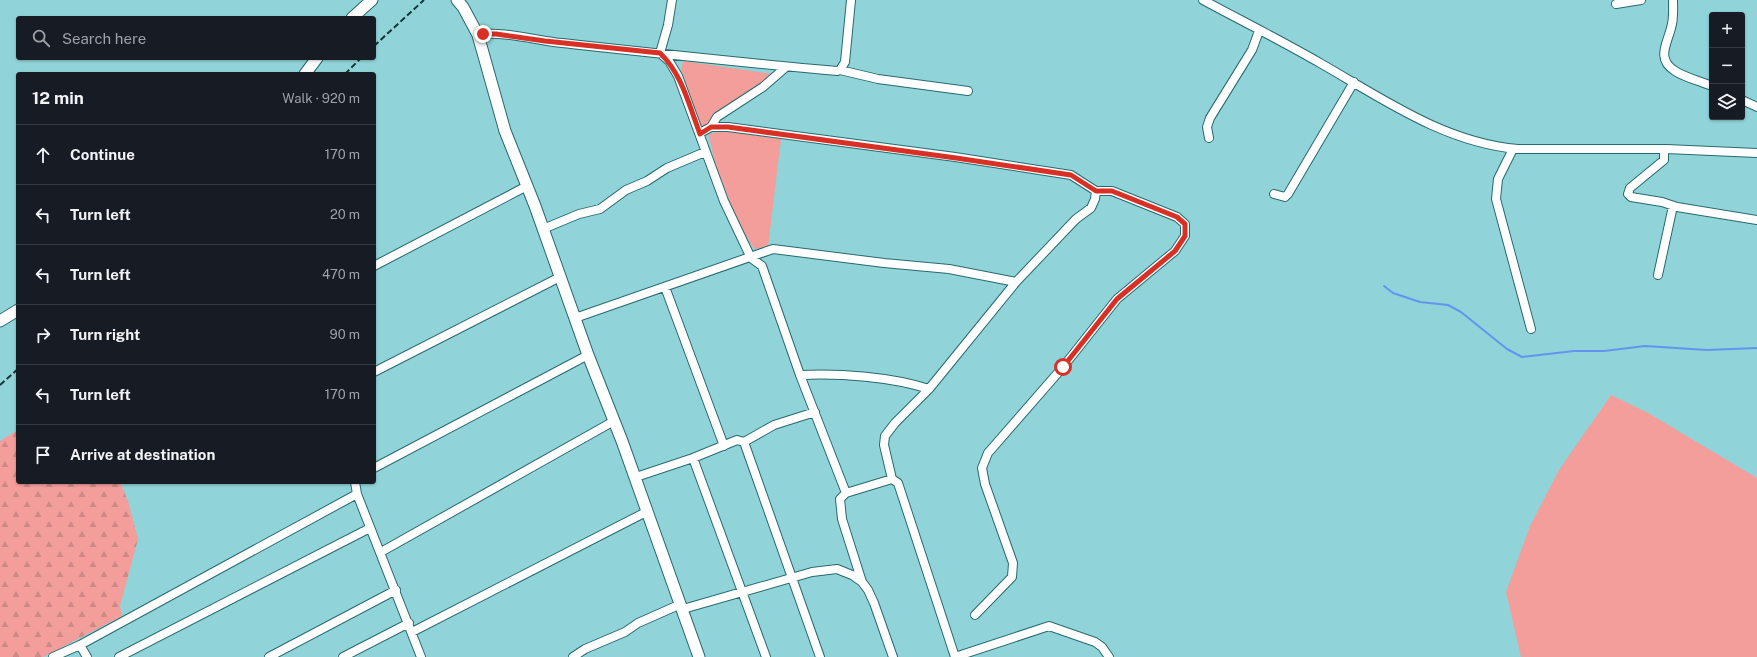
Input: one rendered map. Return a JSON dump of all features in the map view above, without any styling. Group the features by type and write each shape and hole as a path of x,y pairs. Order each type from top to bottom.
{"street":[{"path":"354,16 372,0"},
{"path":"660,53 668,25 672,0"},
{"path":"840,70 844,62 850,0"},
{"path":"1203,0 1444,132 1480,144 1513,149 1664,149 1757,154"},
{"path":"1616,4 1641,0"},
{"path":"1673,0 1671,28 1663,56 1666,62 1676,72 1709,85"},
{"path":"460,1 478,36 505,131 543,229 588,355 636,477 699,657"},
{"path":"1209,138 1207,127 1210,118 1252,50 1259,31"},
{"path":"478,36 496,34 545,41 786,67 840,70 878,79 968,91"},
{"path":"660,53 669,61 678,76 724,202 750,258 762,266 800,375 846,493"},
{"path":"306,72 316,60"},
{"path":"700,134 711,127 718,117 763,87 786,67"},
{"path":"1274,194 1284,197 1288,194 1354,82"},
{"path":"1745,101 1757,107"},
{"path":"711,127 728,127 948,156 1071,175 1096,191 1112,191 1177,217 1185,224 1185,236 1175,251 1117,299 1063,367 988,453 982,468 985,484 1013,563 1012,576 975,615"},
{"path":"1513,149 1498,179 1496,199 1531,329"},
{"path":"1664,149 1664,160 1630,188 1628,194 1634,198 1662,202 1673,206 1757,220"},
{"path":"543,229 579,214 600,209 626,190 667,168 705,152"},
{"path":"376,265 527,186"},
{"path":"1096,191 1095,199 1091,208 1076,219 1016,282 929,389 895,423 885,436 884,445 892,479 898,483 955,657 1049,626 1095,642 1102,647 1109,657"},
{"path":"1658,275 1673,206"},
{"path":"575,318 773,249 949,269 1016,282"},
{"path":"376,371 560,277"},
{"path":"665,287 724,446"},
{"path":"0,321 16,311"},
{"path":"376,467 588,355"},
{"path":"800,375 830,373 914,384 929,389"},
{"path":"636,477 693,458 738,440 744,442 774,425 815,412"},
{"path":"381,552 614,421"},
{"path":"744,442 791,579 820,657"},
{"path":"693,458 766,657"},
{"path":"892,479 846,493 840,499 842,519 862,582 874,603 893,657"},
{"path":"355,484 357,494 396,590 421,657"},
{"path":"53,657 80,645 357,494"},
{"path":"412,632 648,511"},
{"path":"119,657 370,528"},
{"path":"573,657 585,649 625,632 638,623 682,607 791,579 812,572 837,570 852,575 862,582"},
{"path":"269,657 396,590"},
{"path":"343,657 408,623"},
{"path":"80,645 87,657"}],"green space":[{"path":"683,61 773,74 702,128 681,69"},
{"path":"726,131 781,139 768,247 754,249 736,219 717,169 708,134"},
{"path":"1611,395 1648,413 1757,478 1757,657 1521,657 1506,592 1530,526 1559,470"},
{"path":"16,431 16,484 121,484 128,501 138,539 120,606 122,616 43,657 0,657 0,441"}],"waterway":[{"path":"1384,286 1393,293 1420,302 1448,305 1461,312 1507,349 1522,357 1574,351 1604,351 1645,346 1707,350 1757,348"}],"railway":[{"path":"376,44 424,0"},
{"path":"347,72 359,60"},
{"path":"0,385 16,371"}],"route":[{"path":"483,34 490,33 545,41 660,53 669,61 678,76 700,134 711,127 728,127 1071,175 1096,191 1112,191 1177,217 1185,224 1185,236 1175,251 1139,279 1117,299 1063,367"}]}
